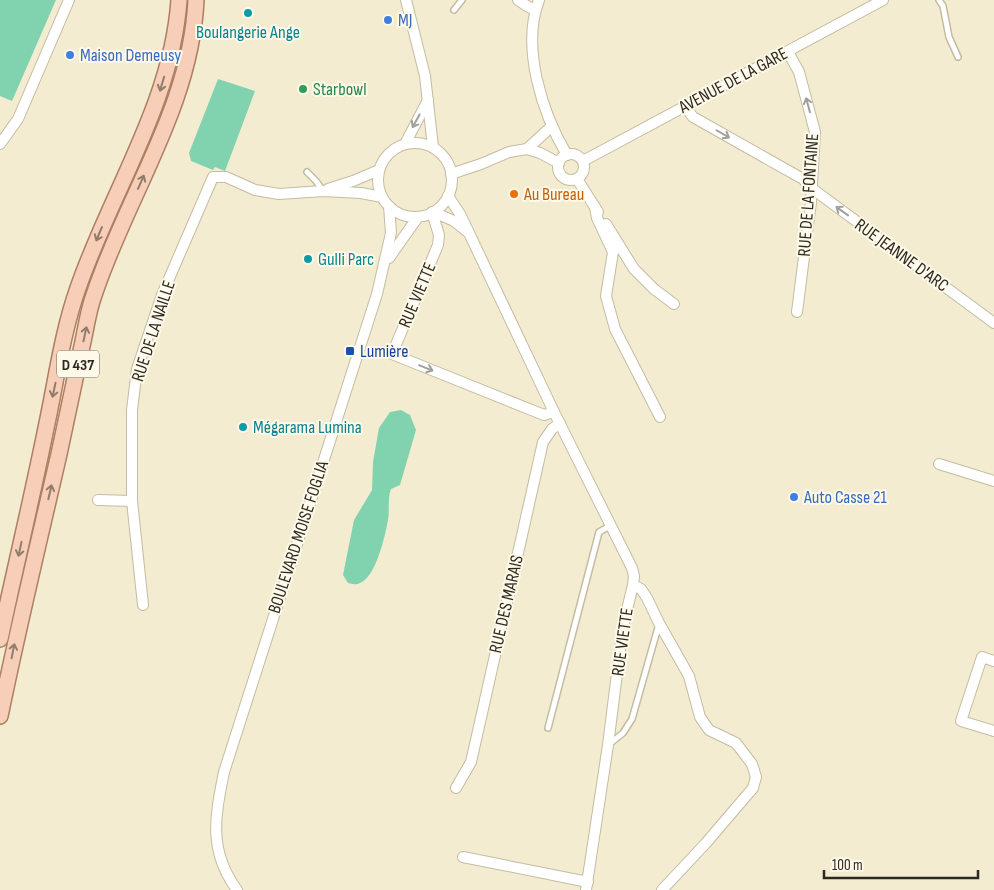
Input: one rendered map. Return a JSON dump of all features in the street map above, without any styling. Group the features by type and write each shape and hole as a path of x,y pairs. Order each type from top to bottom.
{"main road":[{"name":"D 437","path":"0,639 70,316 87,263 154,110 171,50 179,0"},
{"name":"D 437","path":"0,716 93,296 175,106 188,62 195,24 196,0"}],"street":[{"path":"0,144 18,119 69,0"},
{"path":"406,0 425,76 433,147"},
{"path":"518,0 527,6 537,5 531,47 534,73 555,136 567,155"},
{"name":"AVENUE DE LA GARE","path":"583,161 883,0"},
{"name":"RUE DE LA FONTAINE","path":"788,52 799,72 815,132 810,187 811,202 797,312"},
{"path":"405,144 428,100"},
{"name":"RUE JEANNE D'ARC","path":"684,106 693,117 803,179 810,187 994,322"},
{"path":"527,149 552,126"},
{"path":"418,142 433,147 448,162 452,174 452,185 448,196 442,205 433,212 418,217 407,216 397,212 382,197 377,179 382,161 388,153 405,144 418,142"},
{"path":"452,174 509,152 527,149 540,153 559,163"},
{"path":"574,154 583,161 583,174 577,180 564,178 559,171 559,163 567,155 574,154"},
{"path":"323,191 379,170"},
{"name":"RUE DE LA NAILLE","path":"143,605 132,501 132,410 137,369 162,295 213,177 218,172 255,190 279,194 323,191"},
{"path":"577,180 634,269 654,289 674,304"},
{"path":"323,191 360,193 382,197"},
{"name":"RUE VIETTE","path":"448,196 469,232 554,412 632,568 634,576 623,626 587,886"},
{"name":"BOULEVARD MOISE FOGLIA","path":"237,890 229,880 218,852 216,831 217,805 224,772 377,294 386,263 391,233 389,206"},
{"path":"595,207 597,218 613,252 606,296 615,329 660,417"},
{"path":"433,212 469,232"},
{"name":"RUE VIETTE","path":"433,212 439,235 438,245 392,354 544,415 554,412"},
{"name":"BOULEVARD MOISE FOGLIA","path":"386,263 418,217"},
{"name":"RUE DES MARAIS","path":"456,788 470,762 543,442 552,429 560,423"},
{"path":"939,464 994,481"},
{"path":"98,500 132,501"},
{"path":"633,585 640,589 647,598 689,676 700,717 709,730 736,743 752,764 756,777 752,788 706,843 662,890"},
{"path":"994,660 982,657 961,721 994,731"},
{"path":"463,857 587,886"}],"lane":[{"path":"454,10 462,0"},
{"path":"939,0 943,6 949,37 958,57"},
{"path":"307,172 323,191"},
{"path":"548,728 600,532 610,526"},
{"path":"608,745 623,733 632,719 659,623"}],"green space":[{"path":"0,0 56,0 12,101 0,96"},
{"path":"218,79 255,91 225,171 215,167 213,170 191,161 189,153"},
{"path":"401,410 410,415 416,430 400,485 391,489 388,520 382,545 375,565 366,579 357,584 348,583 343,575 354,520 372,490 373,462 379,428 390,412"}],"place":[{"name":"Boulangerie Ange","path":"248,13"},
{"name":"MJ","path":"388,20"},
{"name":"Maison Demeusy","path":"70,55"},
{"name":"Starbowl","path":"303,89"},
{"name":"Au Bureau","path":"514,194"},
{"name":"Gulli Parc","path":"308,259"},
{"name":"Lumière","path":"350,351"},
{"name":"Mégarama Lumina","path":"243,427"},
{"name":"Auto Casse 21","path":"794,497"}]}
